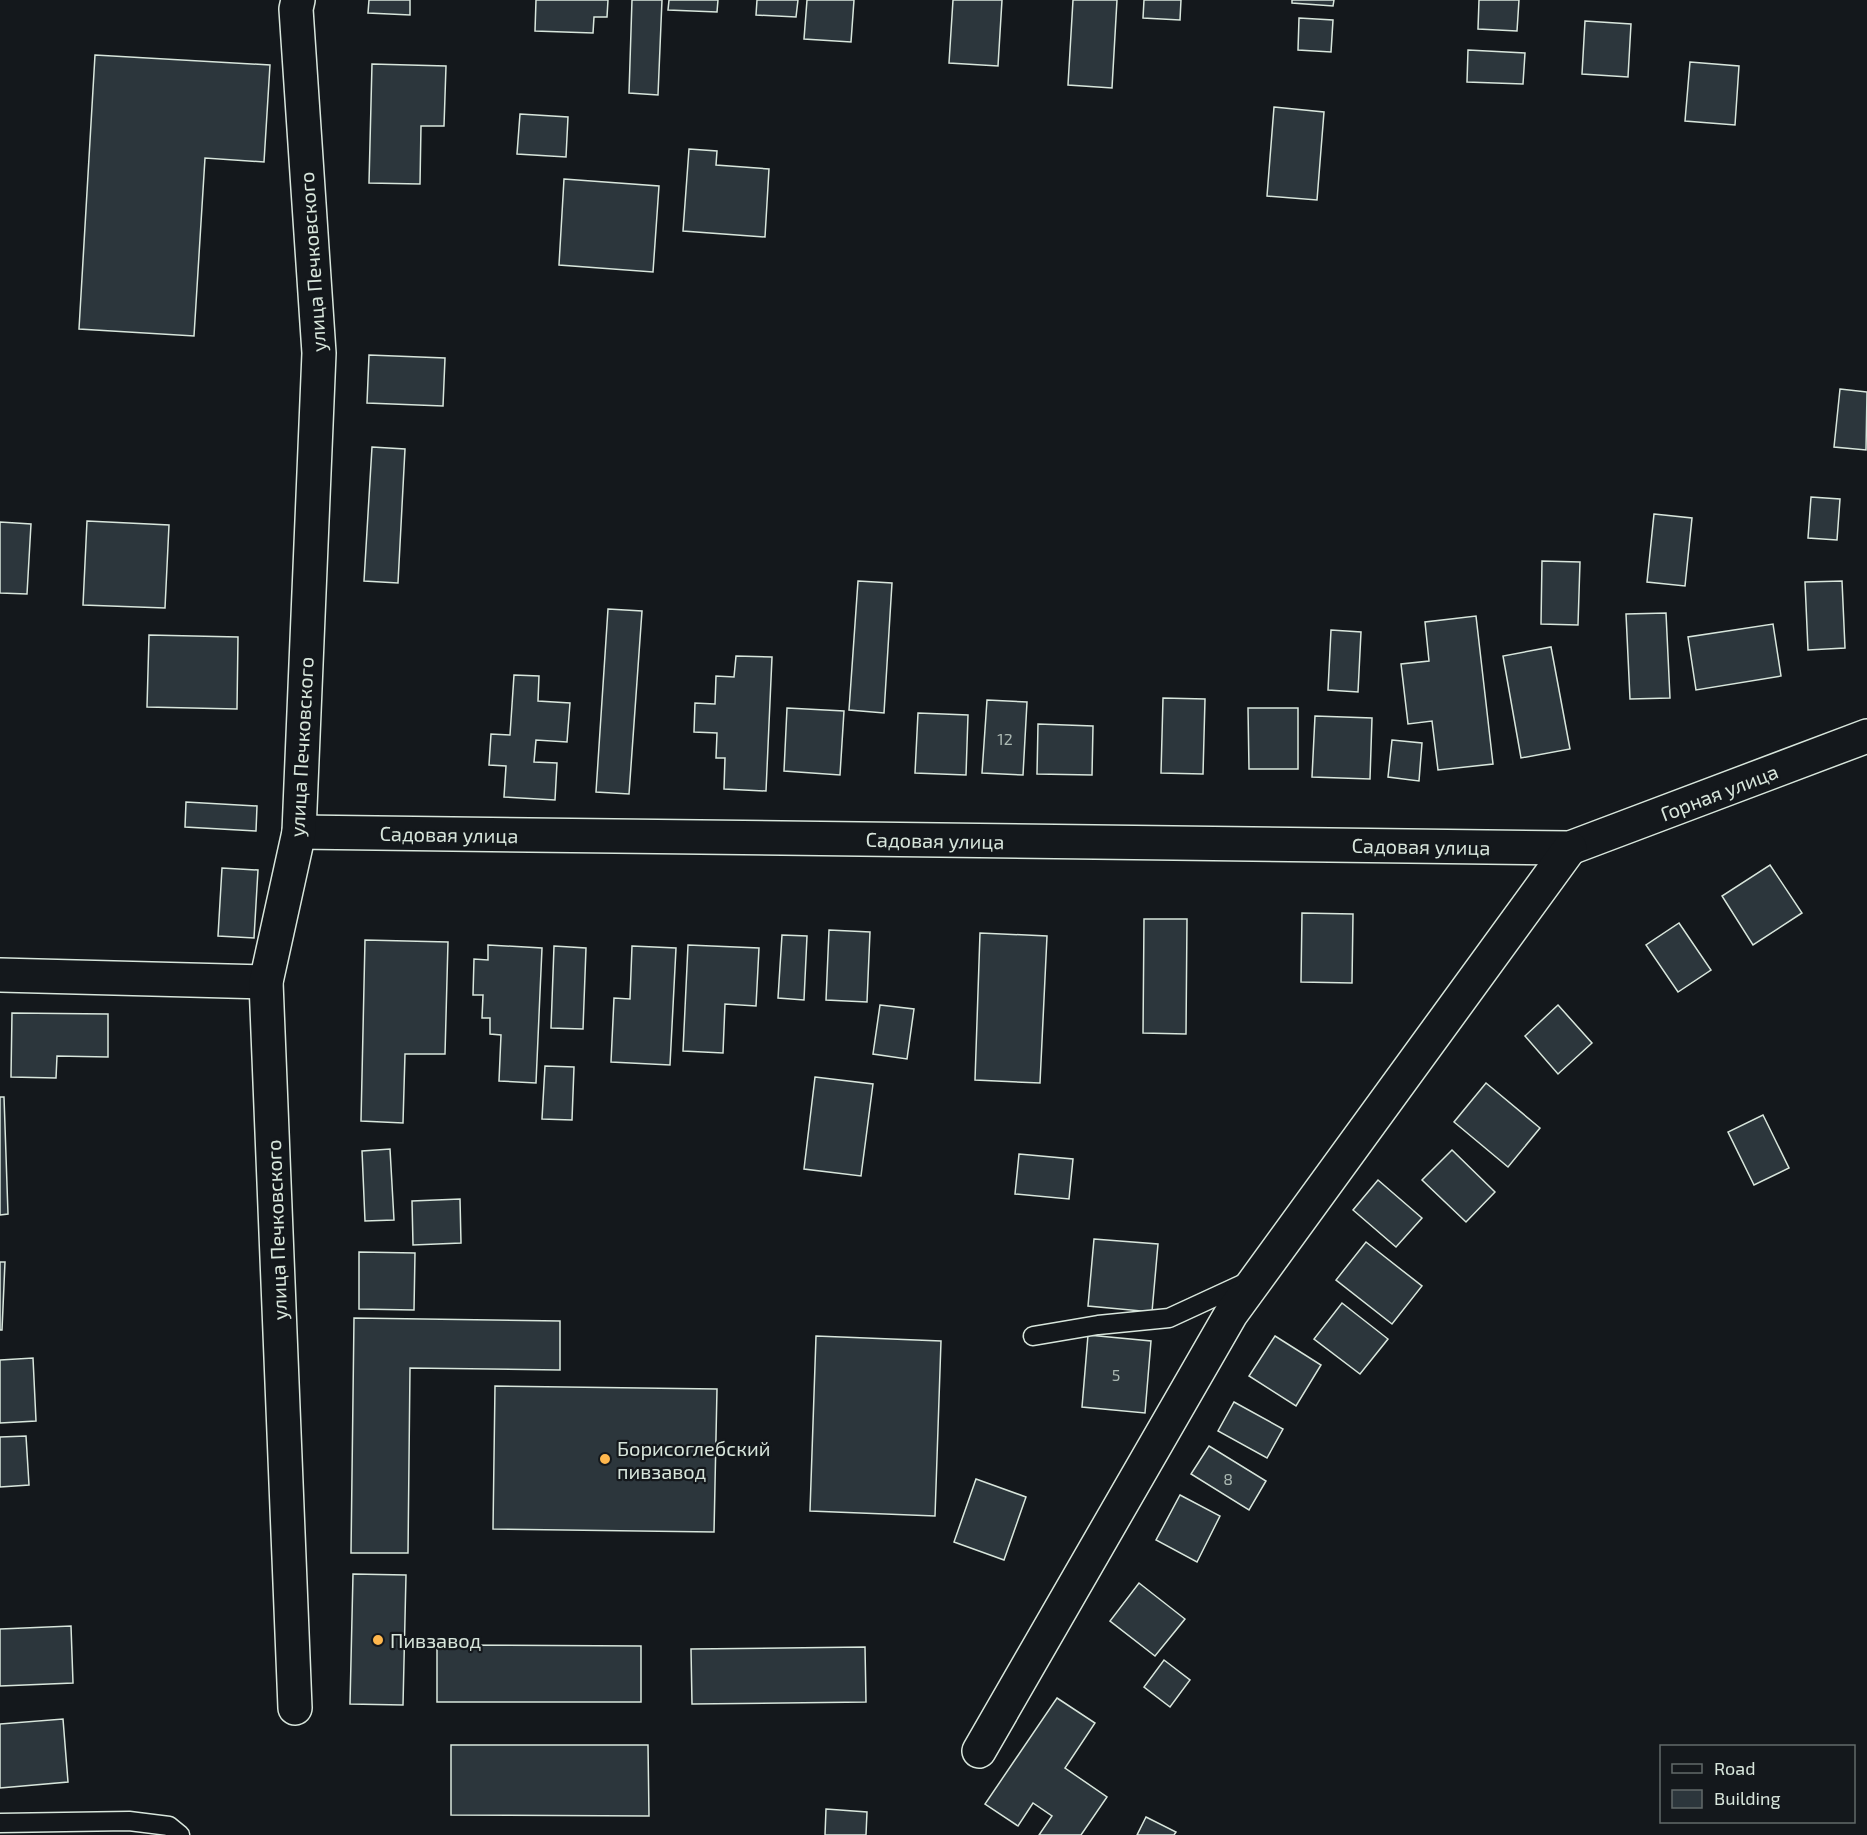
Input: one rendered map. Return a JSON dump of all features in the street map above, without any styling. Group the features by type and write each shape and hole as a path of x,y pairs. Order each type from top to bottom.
{"street":[{"name":"улица Печковского","path":"296,1708 266,982 299,832 319,353 296,9 298,0"},
{"name":"Горная улица","path":"1570,848 1867,736"},
{"name":"Садовая улица","path":"299,832 1570,848"},
{"path":"979,1751 1231,1314 1570,848"},
{"path":"0,975 266,982"}],"lane":[{"path":"1033,1336 1098,1325 1169,1318 1258,1277"},
{"path":"0,1823 129,1821 169,1826 180,1835"}],"building":[{"path":"369,0 410,0 410,15 368,13"},
{"path":"536,0 608,0 607,17 594,17 593,33 535,31"},
{"path":"632,0 662,0 658,95 629,93"},
{"path":"669,0 718,0 717,12 668,10"},
{"path":"757,0 798,0 796,17 756,15"},
{"path":"807,0 854,0 851,42 804,39"},
{"path":"953,0 1002,0 998,66 949,63"},
{"path":"1073,0 1117,0 1112,88 1068,85"},
{"path":"1144,0 1181,0 1180,20 1143,18"},
{"path":"1292,0 1334,0 1333,6 1292,3"},
{"path":"1479,0 1519,0 1517,31 1478,29"},
{"path":"1299,18 1333,20 1331,52 1298,50"},
{"path":"1585,21 1631,24 1628,77 1582,74"},
{"path":"1468,50 1525,53 1523,84 1467,82"},
{"path":"95,55 270,65 264,162 205,158 194,336 79,329"},
{"path":"1690,62 1739,66 1735,125 1685,121"},
{"path":"372,64 446,66 444,126 421,126 420,184 369,183"},
{"path":"1274,107 1324,112 1317,200 1267,196"},
{"path":"520,114 568,117 566,157 517,154"},
{"path":"689,149 717,151 716,165 769,169 765,237 683,231"},
{"path":"564,179 659,186 653,272 559,265"},
{"path":"369,355 445,358 443,406 367,403"},
{"path":"1840,389 1867,392 1866,450 1834,447"},
{"path":"372,447 405,449 398,583 364,581"},
{"path":"1811,497 1840,499 1837,540 1808,538"},
{"path":"1654,514 1692,518 1685,586 1647,582"},
{"path":"87,521 169,525 165,608 83,605"},
{"path":"0,522 31,524 27,594 0,593"},
{"path":"1542,561 1580,562 1578,625 1541,624"},
{"path":"858,581 892,583 884,713 849,710"},
{"path":"1842,581 1845,648 1808,650 1805,582"},
{"path":"608,609 642,611 629,794 596,792"},
{"path":"1666,613 1670,698 1630,699 1626,614"},
{"path":"1476,616 1493,764 1438,770 1432,721 1408,724 1401,664 1429,661 1425,622"},
{"path":"1773,624 1781,676 1696,690 1688,637"},
{"path":"1331,630 1361,632 1358,692 1328,690"},
{"path":"149,635 238,637 237,709 147,707"},
{"path":"1551,647 1570,749 1521,758 1503,656"},
{"path":"736,656 772,657 766,791 724,789 725,758 716,758 717,733 694,732 695,703 715,704 716,676 734,677"},
{"path":"514,675 539,676 538,701 570,703 567,742 536,740 534,762 557,763 555,800 504,797 506,766 489,765 491,734 510,735"},
{"path":"1163,698 1205,699 1203,774 1161,773"},
{"path":"987,700 1027,702 1023,775 982,773"},
{"path":"787,708 844,711 840,775 784,771"},
{"path":"1248,708 1298,708 1298,769 1249,769"},
{"path":"918,713 968,715 966,775 915,773"},
{"path":"1315,716 1372,718 1370,779 1312,777"},
{"path":"1038,724 1093,726 1092,775 1037,774"},
{"path":"1392,740 1422,743 1419,781 1388,777"},
{"path":"186,802 257,806 256,831 185,827"},
{"path":"1770,865 1802,913 1753,945 1722,896"},
{"path":"222,868 258,870 254,938 218,936"},
{"path":"1302,913 1353,914 1352,983 1301,982"},
{"path":"1144,919 1187,919 1186,1034 1143,1033"},
{"path":"1679,923 1711,970 1678,992 1646,945"},
{"path":"829,930 870,932 867,1002 826,1000"},
{"path":"980,933 1047,936 1040,1083 975,1080"},
{"path":"782,935 807,936 804,1000 778,998"},
{"path":"365,940 448,942 445,1054 405,1054 403,1123 361,1121"},
{"path":"488,945 542,948 536,1083 499,1081 501,1035 490,1034 490,1018 482,1018 483,995 473,995 474,959 488,960"},
{"path":"688,945 759,948 756,1006 725,1004 723,1053 683,1051"},
{"path":"554,946 586,948 583,1029 551,1028"},
{"path":"632,946 676,948 670,1065 611,1062 614,998 630,999"},
{"path":"880,1005 914,1009 907,1059 873,1054"},
{"path":"1558,1005 1592,1043 1558,1074 1525,1036"},
{"path":"12,1013 108,1014 108,1057 57,1056 56,1078 11,1077"},
{"path":"545,1066 574,1067 572,1120 542,1119"},
{"path":"815,1077 873,1084 861,1176 804,1169"},
{"path":"1486,1083 1540,1128 1508,1167 1454,1122"},
{"path":"0,1097 4,1097 8,1214 0,1215"},
{"path":"1763,1115 1789,1168 1754,1185 1728,1132"},
{"path":"390,1149 394,1220 365,1221 362,1151"},
{"path":"1452,1150 1495,1192 1466,1222 1422,1180"},
{"path":"1019,1154 1073,1159 1069,1199 1015,1194"},
{"path":"1378,1180 1422,1218 1396,1247 1353,1210"},
{"path":"460,1199 461,1243 413,1245 412,1201"},
{"path":"1094,1239 1158,1244 1152,1312 1088,1306"},
{"path":"1366,1242 1422,1286 1392,1324 1336,1280"},
{"path":"359,1252 415,1253 414,1310 359,1309"},
{"path":"0,1262 5,1262 2,1330 0,1330"},
{"path":"1342,1303 1388,1339 1360,1374 1314,1339"},
{"path":"354,1318 560,1321 560,1370 410,1368 408,1553 351,1553"},
{"path":"1088,1335 1151,1341 1145,1413 1082,1407"},
{"path":"816,1336 941,1341 935,1516 810,1511"},
{"path":"1275,1336 1321,1365 1296,1406 1249,1376"},
{"path":"33,1358 36,1421 0,1423 0,1360"},
{"path":"495,1386 717,1389 714,1532 493,1529"},
{"path":"1234,1402 1283,1429 1267,1458 1218,1431"},
{"path":"26,1436 29,1485 0,1487 0,1437"},
{"path":"1209,1446 1266,1481 1249,1510 1191,1474"},
{"path":"976,1479 1026,1497 1004,1560 954,1542"},
{"path":"1180,1495 1220,1516 1197,1562 1156,1540"},
{"path":"353,1574 406,1575 403,1705 350,1704"},
{"path":"1139,1583 1185,1619 1155,1656 1110,1621"},
{"path":"71,1626 73,1683 0,1686 0,1629"},
{"path":"437,1645 641,1646 641,1702 437,1702"},
{"path":"865,1647 866,1702 692,1704 691,1649"},
{"path":"1164,1660 1190,1680 1170,1707 1144,1687"},
{"path":"1057,1698 1095,1723 1065,1768 1107,1797 1081,1835 1039,1835 1052,1816 1033,1803 1018,1826 985,1804"},
{"path":"63,1719 68,1782 0,1788 0,1724"},
{"path":"451,1745 648,1745 649,1816 451,1815"},
{"path":"826,1809 867,1812 866,1835 825,1835"},
{"path":"1146,1817 1176,1832 1174,1835 1137,1835"}],"place":[{"name":"Борисоглебский пивзавод","path":"605,1459"},
{"name":"Пивзавод","path":"378,1640"}]}
